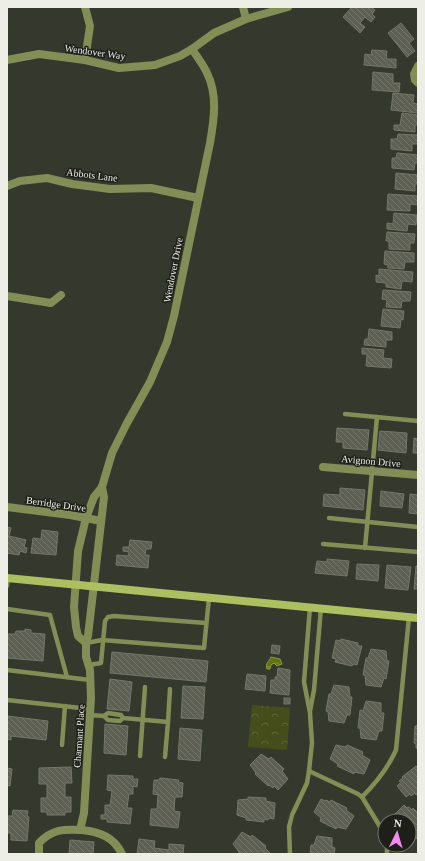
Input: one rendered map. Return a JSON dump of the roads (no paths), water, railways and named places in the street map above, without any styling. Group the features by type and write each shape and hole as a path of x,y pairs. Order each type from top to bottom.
{"main road":[{"path":"7,581 75,585 418,618"}],"street":[{"path":"85,7 90,26 85,60"},
{"path":"243,7 246,19"},
{"name":"Wendover Way","path":"7,60 39,54 85,60 119,68 155,65 180,56 214,33 246,19 288,7"},
{"name":"Wendover Drive","path":"75,585 78,551 86,518 94,496 102,487 112,453 126,423 150,382 167,342 174,316 215,116 214,95 208,74 192,49"},
{"path":"418,66 414,74 415,80 418,83"},
{"name":"Abbots Lane","path":"7,186 20,181 47,178 72,184 110,189 151,188 198,198"},
{"path":"7,296 51,303 61,295"},
{"name":"Avignon Drive","path":"323,467 418,475"},
{"name":"Wendover Drive","path":"94,588 104,497 102,487"},
{"name":"Berridge Drive","path":"7,507 101,521"},
{"name":"Charmant Place","path":"75,585 74,607 76,627 78,636 86,643"},
{"name":"Charmant Place","path":"80,830 84,813 90,712 90,680 89,665 86,657 86,643 94,588"},
{"path":"39,854 39,843 45,837 52,833 66,829 92,831 106,836 113,840 122,854"}],"lane":[{"path":"345,414 418,421"},
{"path":"365,548 377,417"},
{"path":"329,518 418,527"},
{"path":"323,544 418,552"},
{"path":"86,643 102,640 204,648 208,598"},
{"path":"290,854 289,827 292,815 310,771 312,743 310,713 304,682 310,607"},
{"path":"310,713 314,690 321,608"},
{"path":"7,610 50,615 67,677"},
{"path":"89,665 101,663 102,640 105,621 108,617 114,616 206,623"},
{"path":"362,797 374,785 391,761 396,750 409,617"},
{"path":"7,670 90,680"},
{"path":"140,756 145,687"},
{"path":"166,757 170,689"},
{"path":"7,700 65,706 104,716 108,713 121,715 123,718 168,722"},
{"path":"62,744 65,706"},
{"path":"310,771 362,797 377,822"}],"water":[{"path":"271,657 280,659 282,664 277,666 274,663 271,665 270,669 267,669 267,664"}]}
